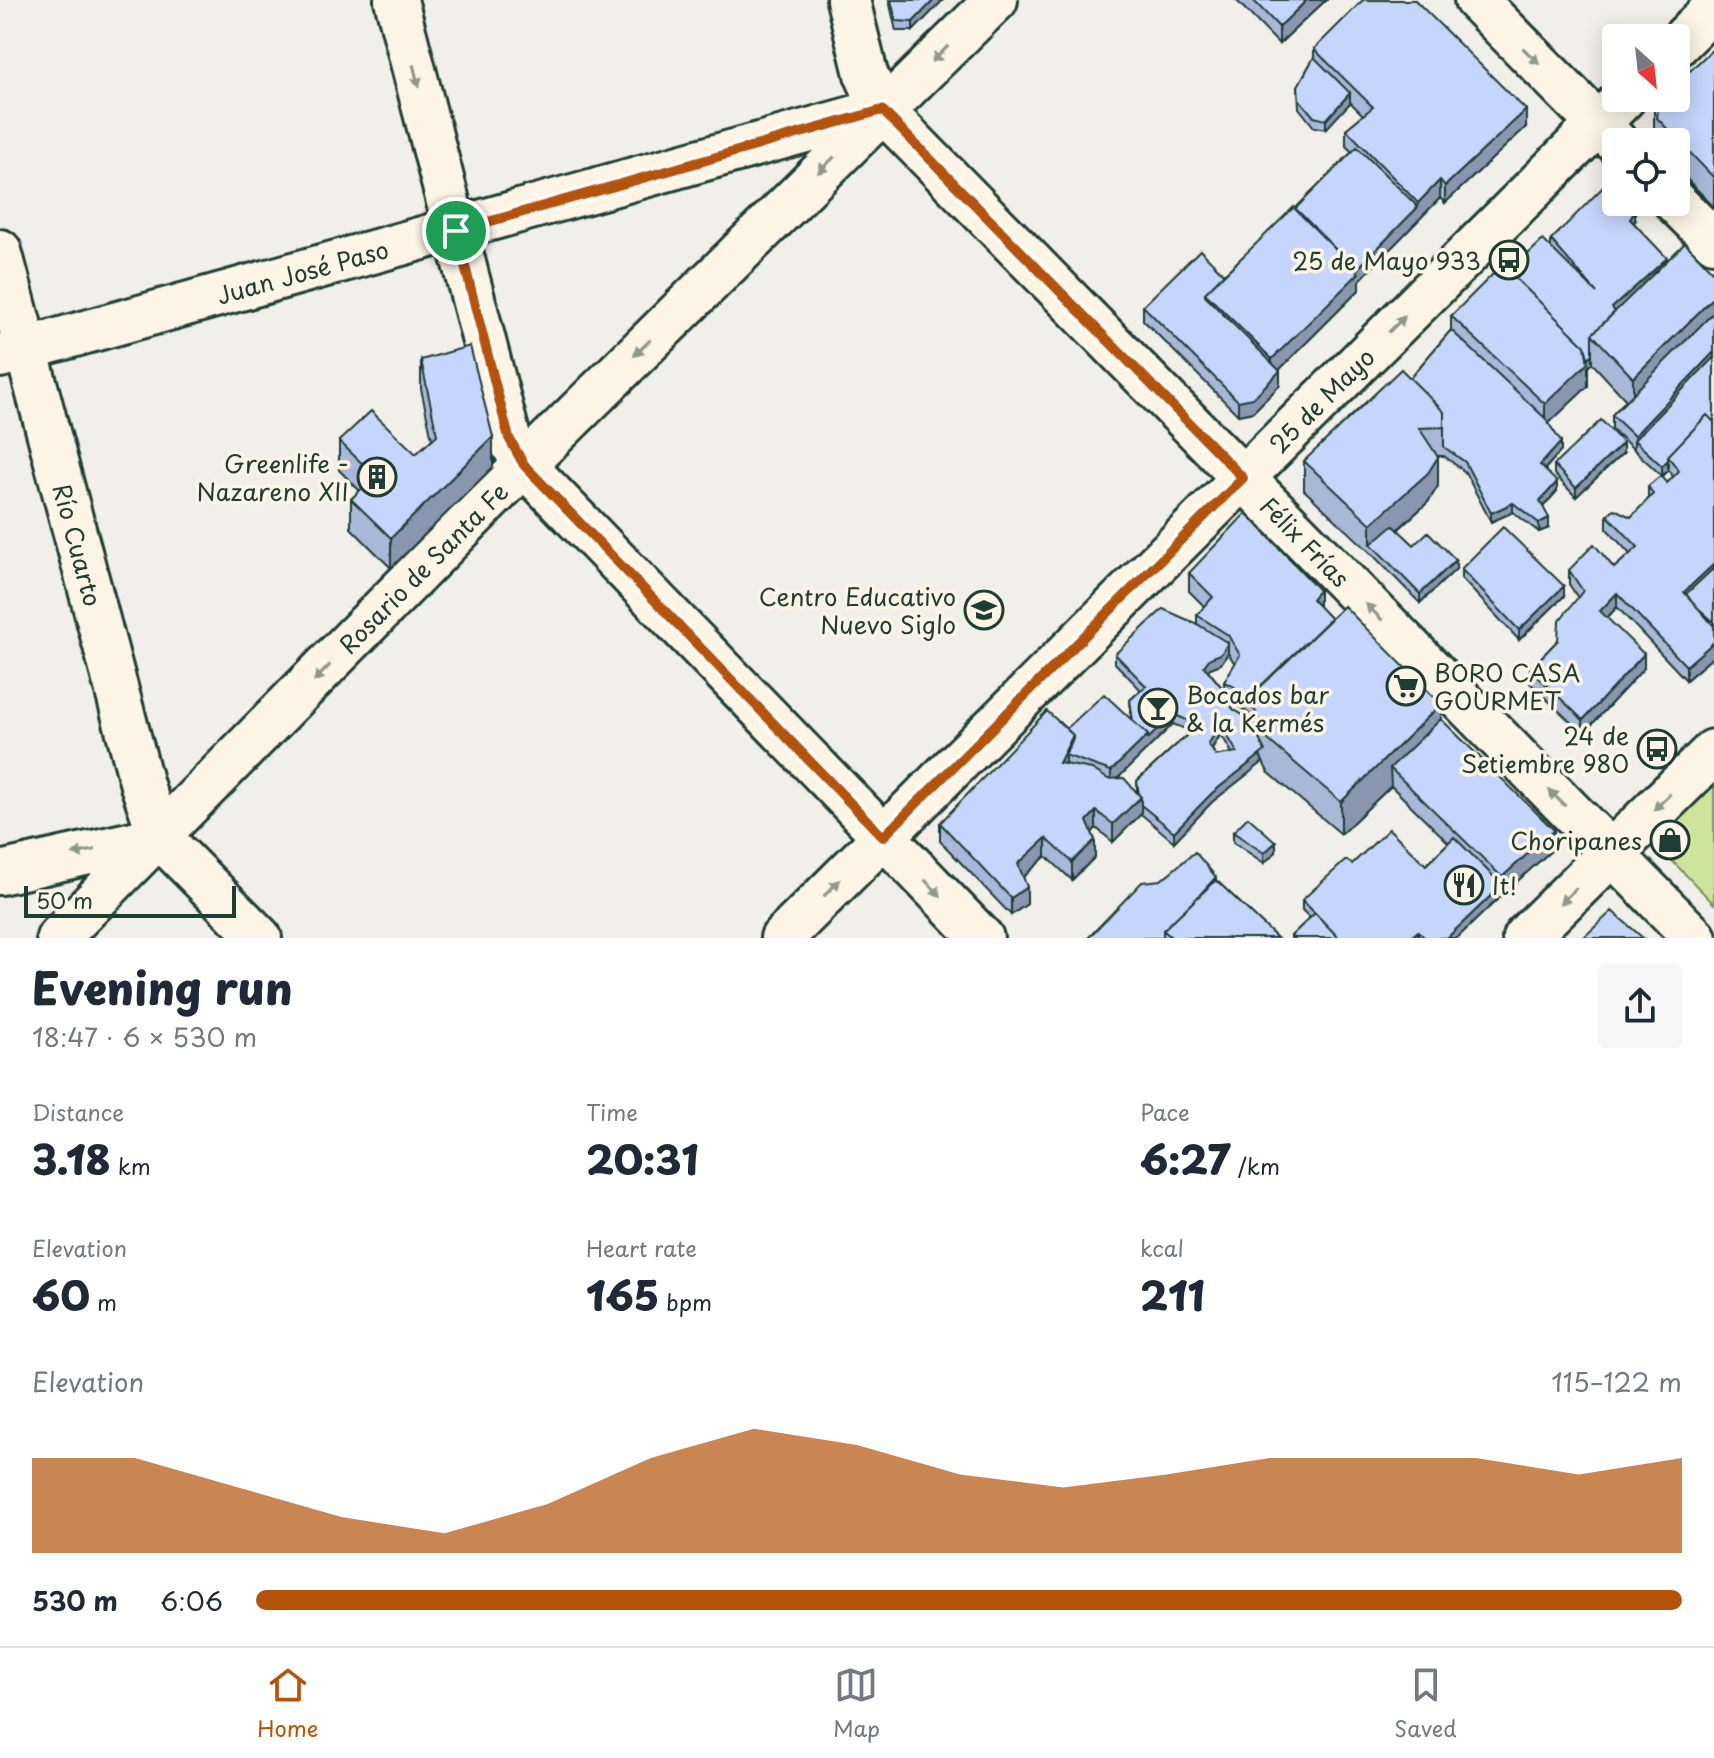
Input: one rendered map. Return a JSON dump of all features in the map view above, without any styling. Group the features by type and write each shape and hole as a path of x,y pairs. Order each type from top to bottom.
{"main road":[{"path":"1525,938 1714,752"}],"street":[{"path":"396,0 509,438 524,465 982,938"},
{"path":"848,0 866,74 882,110"},
{"name":"Rosario de Santa Fe","path":"58,938 524,465 996,0"},
{"path":"1476,0 1613,121"},
{"path":"1690,32 1714,8"},
{"name":"Juan José Paso","path":"13,352 882,110"},
{"name":"Félix Frías","path":"882,110 1695,938"},
{"name":"25 de Mayo","path":"782,938 1243,478 1613,121"},
{"path":"1689,216 1714,241"},
{"name":"Río Cuarto","path":"0,251 13,352 160,837"},
{"path":"0,873 160,837 260,938"}],"green space":[{"path":"1714,780 1714,904 1651,839"}],"building":[{"path":"891,0 934,0 913,22 896,21"},
{"path":"1253,0 1307,0 1279,27"},
{"path":"1363,0 1415,0 1526,110 1445,186 1440,180 1418,203 1346,129 1373,107 1314,49"},
{"path":"1714,48 1714,178 1690,153 1690,128 1666,128 1657,118 1658,112 1690,112 1690,71"},
{"path":"1314,57 1350,93 1326,120 1314,117 1299,99 1298,86"},
{"path":"1357,147 1418,207 1356,270 1295,209"},
{"path":"1602,188 1602,216 1632,216 1630,219 1667,258 1612,308 1615,312 1592,334 1592,354 1588,358 1585,346 1509,272 1543,240 1597,293 1551,240"},
{"path":"1294,207 1359,273 1272,359 1205,293"},
{"path":"1685,243 1714,273 1714,297 1633,378 1592,334"},
{"path":"1200,250 1224,274 1205,296 1280,371 1253,398 1238,401 1143,306"},
{"path":"1502,265 1585,346 1588,363 1545,404 1451,316"},
{"path":"1714,312 1714,352 1634,436 1612,415"},
{"path":"1451,330 1545,418 1561,442 1540,465 1557,482 1540,501 1549,518 1539,523 1513,503 1491,513 1465,462 1444,447 1444,412 1410,378"},
{"name":"Greenlife - Nazareno XII","path":"470,346 493,437 391,538 351,499 375,476 339,441 371,411 416,454 437,435 421,360"},
{"path":"1714,357 1714,422 1707,415 1662,466 1634,440"},
{"path":"1401,369 1444,412 1444,427 1419,428 1438,457 1428,473 1371,524 1304,461"},
{"path":"1707,415 1714,422 1714,564 1684,592 1714,626 1714,642 1686,666 1617,593 1600,611 1644,654 1583,720 1530,669 1558,640 1559,621 1583,591 1569,570 1594,544 1614,568 1638,547 1607,515 1614,509 1631,517 1653,494 1648,486 1660,476 1667,483 1679,471 1668,456"},
{"path":"1601,420 1623,443 1576,488 1554,465"},
{"path":"1246,513 1319,590 1312,599 1331,619 1250,697 1224,682 1240,655 1228,635 1197,615 1213,597 1189,573"},
{"path":"1393,525 1414,545 1428,532 1456,560 1420,594 1371,544"},
{"path":"1503,527 1564,586 1519,630 1461,569"},
{"path":"1714,568 1714,622 1686,594"},
{"path":"1344,606 1441,704 1341,802 1268,740 1249,697"},
{"path":"1163,609 1197,624 1228,643 1221,654 1210,658 1204,666 1224,690 1233,709 1249,719 1265,751 1212,793 1174,832 1141,805 1137,781 1198,725 1173,714 1148,739 1148,735 1133,721 1130,700 1146,686 1115,654","holes":["1221,725 1237,752 1216,756 1208,744"]},
{"path":"1104,694 1148,735 1111,771 1065,755 1073,739 1066,729"},
{"path":"1047,711 1073,735 1059,763 1092,769 1108,779 1124,778 1141,797 1113,824 1096,811 1087,821 1095,840 1072,862 1046,838 1018,864 1027,887 1011,898 940,823"},
{"path":"1441,719 1554,830 1502,877 1390,768"},
{"path":"1248,817 1276,842 1264,853 1233,832"},
{"path":"1389,829 1426,865 1454,837 1502,885 1447,938 1425,938 1418,931 1410,938 1339,938 1302,900 1346,860 1352,864"},
{"path":"1195,852 1216,877 1163,930 1163,938 1088,938 1142,882 1161,880"},
{"path":"1216,880 1277,938 1172,938 1163,930"},
{"path":"1612,911 1643,938 1583,938"},
{"path":"1315,913 1339,938 1291,936"}],"place":[{"name":"25 de Mayo 933","path":"1509,260"},
{"name":"Greenlife - Nazareno XII","path":"377,477"},
{"name":"Centro Educativo Nuevo Siglo","path":"984,610"},
{"name":"BORO CASA GOURMET","path":"1406,686"},
{"name":"Bocados bar & la Kermés","path":"1158,708"},
{"name":"24 de Setiembre 980","path":"1657,749"},
{"name":"Choripanes","path":"1670,840"},
{"name":"It!","path":"1464,885"}],"route":[{"path":"882,110 1243,478 883,837 524,465 509,438 456,231 882,110"}]}
